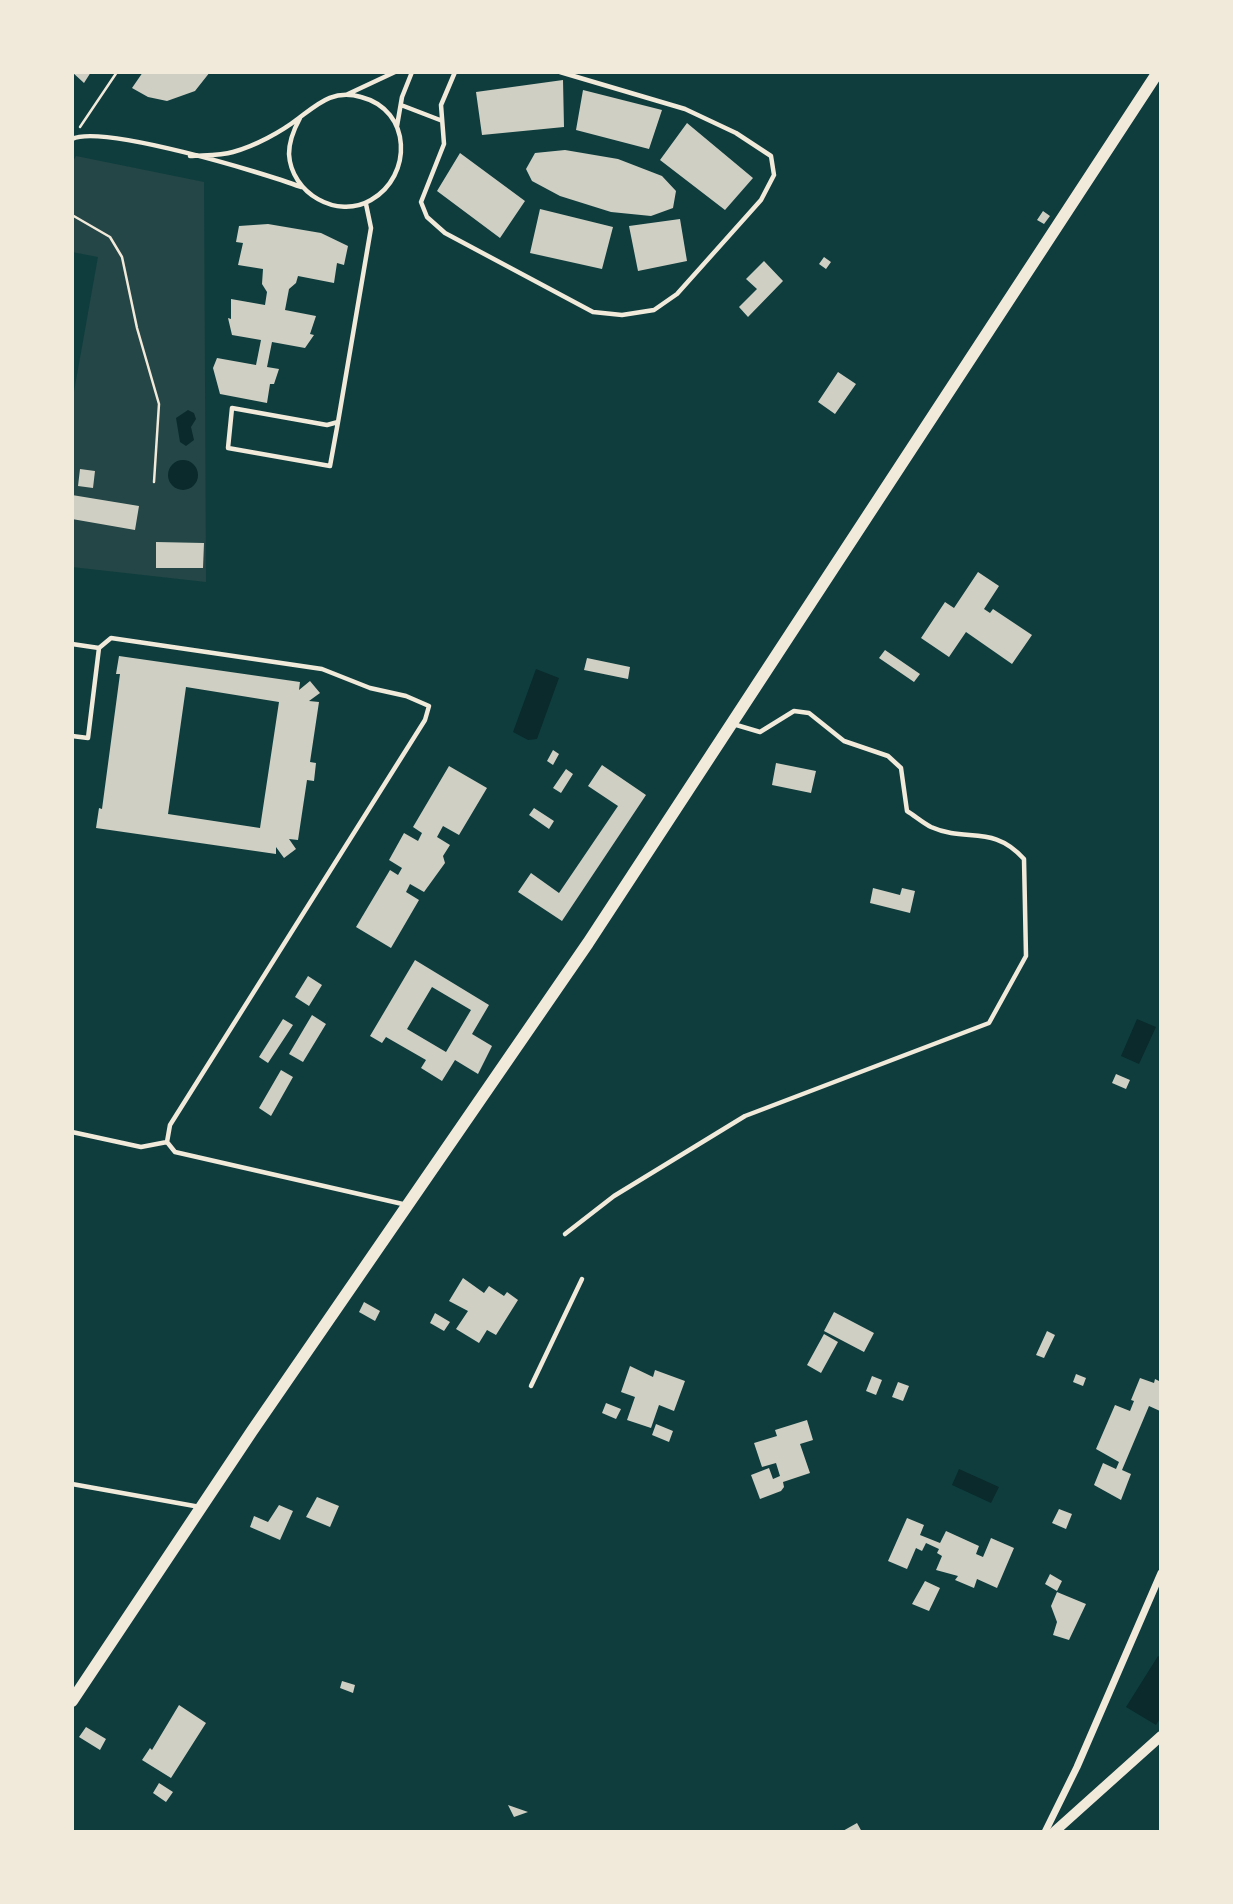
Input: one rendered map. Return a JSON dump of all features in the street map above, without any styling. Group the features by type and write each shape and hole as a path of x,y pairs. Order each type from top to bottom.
{"main road":[{"path":"72,1701 407,1205 588,943 1158,72"}],"street":[{"path":"1045,1832 1077,1767 1161,1573"},
{"path":"1054,1832 1161,1737"}],"lane":[{"path":"190,156 232,153 273,135 300,118 313,105 330,97 348,94 395,72"},
{"path":"397,127 412,72"},
{"path":"455,72 441,105 440,120 444,144 421,202 427,217 445,233 593,312 622,314 654,310 677,294 761,200 774,175 771,156 736,133 685,109 560,72"},
{"path":"300,118 292,135 289,153 293,172 303,187 316,199 331,206 366,204 382,194 394,180 401,163 402,145 397,127 377,104 348,94"},
{"path":"401,105 440,120"},
{"path":"72,137 90,135 190,156 247,169 303,187"},
{"path":"338,422 327,425 232,408 228,448 330,466 338,422 371,228 366,204"},
{"path":"72,736 88,738 99,648 111,638 322,669 370,688 406,696 429,706 425,720 170,1125 167,1142 175,1152 407,1205"},
{"path":"72,644 99,648"},
{"path":"565,1234 614,1196 745,1116 989,1023 1026,956 1024,859 1010,844 993,836 931,827 907,811 901,768 888,756 844,741 809,713 794,711 760,732 732,723"},
{"path":"72,1132 141,1147 167,1142"},
{"path":"531,1386 582,1279"},
{"path":"72,1484 201,1508"}],"path":[{"path":"72,137 117,72"},
{"path":"72,215 110,237 122,257 137,328 159,404 154,482"}],"shaded area":[{"path":"76,156 204,182 206,582 72,567 72,403 98,257 72,252 72,163"},
{"path":"188,410 194,413 196,419 191,427 194,440 186,446 180,442 176,418"},
{"path":"183,460 194,464 198,475 194,486 183,490 172,486 168,475 172,464"},
{"path":"536,669 559,678 537,739 528,740 513,732"},
{"path":"1137,1019 1156,1027 1139,1064 1121,1056"},
{"path":"959,1469 999,1487 991,1503 952,1485"},
{"path":"1158,1656 1161,1658 1161,1717 1156,1725 1126,1707"}],"building":[{"path":"72,72 91,72 84,83"},
{"path":"143,72 210,72 195,91 167,101 148,97 132,88"},
{"path":"563,80 564,127 482,135 476,92"},
{"path":"583,90 662,110 649,149 576,130"},
{"path":"687,123 753,178 725,210 660,160"},
{"path":"565,150 618,159 662,176 676,191 673,208 651,216 611,212 560,196 532,181 526,169 535,153"},
{"path":"460,153 525,201 500,238 437,191"},
{"path":"540,209 613,227 602,269 530,253"},
{"path":"1043,211 1050,216 1044,224 1037,220"},
{"path":"680,219 687,261 638,271 629,226"},
{"path":"268,224 321,233 348,246 344,265 337,263 334,283 298,276 296,283 289,289 285,310 316,316 310,334 314,335 305,348 272,342 267,367 279,369 274,384 270,384 267,403 220,394 213,368 217,358 256,365 261,340 232,335 228,318 231,319 231,299 265,305 267,292 262,284 263,269 238,265 243,243 236,242 239,226"},
{"path":"824,257 831,262 826,269 819,264"},
{"path":"764,261 783,281 748,317 739,307 757,289 746,279"},
{"path":"838,372 856,384 835,414 818,402"},
{"path":"80,469 95,471 93,488 78,486"},
{"path":"72,495 139,506 135,530 72,519"},
{"path":"156,542 204,543 203,568 156,568"},
{"path":"978,572 999,586 984,609 990,613 993,609 1032,635 1012,664 966,632 949,657 921,638 945,602 954,608"},
{"path":"885,650 920,674 914,682 879,658"},
{"path":"119,656 300,682 299,690 310,681 320,693 309,701 319,702 310,762 316,763 314,781 307,780 298,840 289,839 296,849 284,858 276,847 276,854 96,828 99,808 102,809 120,674 116,674","holes":["186,687 279,702 260,828 168,814"]},
{"path":"587,658 630,667 628,679 584,670"},
{"path":"553,750 559,754 553,765 547,761"},
{"path":"776,763 816,771 811,793 772,785"},
{"path":"602,765 646,795 562,921 518,892 531,873 559,893 618,806 588,786"},
{"path":"449,766 487,788 459,835 443,826 437,837 450,845 443,856 445,863 424,892 410,884 406,892 419,900 391,948 356,927 390,870 398,875 402,868 389,860 404,833 418,841 422,833 413,827"},
{"path":"566,769 573,774 561,793 553,788"},
{"path":"534,808 554,821 549,829 529,815"},
{"path":"873,888 900,895 902,888 915,891 910,913 870,903"},
{"path":"415,960 489,1005 472,1034 492,1046 478,1074 455,1060 442,1081 421,1068 426,1060 386,1037 382,1043 370,1036","holes":["432,987 471,1010 446,1052 407,1029"]},
{"path":"308,976 322,985 309,1006 295,997"},
{"path":"312,1015 326,1024 303,1062 289,1054"},
{"path":"283,1019 293,1025 268,1063 259,1057"},
{"path":"281,1070 293,1077 271,1116 259,1108"},
{"path":"1116,1074 1130,1080 1126,1089 1112,1083"},
{"path":"463,1278 484,1293 489,1286 504,1296 507,1292 518,1300 496,1335 487,1330 479,1343 456,1329 468,1311 449,1301"},
{"path":"364,1302 380,1311 375,1321 359,1312"},
{"path":"834,1312 874,1333 864,1352 824,1331"},
{"path":"435,1313 450,1322 444,1331 430,1323"},
{"path":"1047,1331 1055,1335 1044,1358 1036,1355"},
{"path":"824,1334 838,1342 821,1373 807,1365"},
{"path":"630,1366 653,1377 655,1370 685,1381 674,1411 659,1405 651,1428 627,1420 635,1397 621,1392"},
{"path":"1076,1374 1086,1378 1083,1386 1073,1382"},
{"path":"872,1376 882,1380 876,1395 866,1391"},
{"path":"1140,1378 1154,1383 1155,1379 1161,1382 1161,1407 1160,1411 1149,1406 1122,1470 1131,1474 1121,1500 1094,1485 1103,1463 1116,1469 1119,1462 1096,1449 1115,1405 1130,1411 1134,1401 1131,1400"},
{"path":"898,1382 909,1386 903,1401 892,1397"},
{"path":"606,1403 621,1409 616,1419 602,1413"},
{"path":"807,1420 813,1440 800,1444 810,1473 783,1482 781,1491 760,1499 751,1475 769,1468 773,1479 780,1476 776,1463 762,1467 754,1443 777,1436 775,1430"},
{"path":"656,1424 673,1431 669,1442 652,1435"},
{"path":"317,1497 339,1506 330,1527 306,1517"},
{"path":"279,1505 293,1511 280,1540 250,1527 254,1516 268,1522"},
{"path":"1059,1509 1072,1514 1066,1529 1052,1523"},
{"path":"907,1518 924,1525 920,1535 940,1543 946,1531 979,1546 976,1554 983,1557 991,1538 1014,1548 997,1588 977,1579 974,1588 955,1580 958,1576 936,1570 942,1556 937,1553 939,1549 926,1543 922,1551 916,1548 907,1569 888,1561"},
{"path":"1050,1574 1062,1581 1057,1591 1045,1584"},
{"path":"925,1581 940,1588 929,1611 912,1604"},
{"path":"1057,1592 1086,1604 1069,1640 1053,1635 1057,1622 1051,1606"},
{"path":"342,1681 355,1685 353,1693 340,1688"},
{"path":"179,1705 206,1723 171,1778 142,1760 150,1748 152,1750"},
{"path":"86,1727 106,1739 100,1750 79,1737"},
{"path":"159,1783 173,1792 166,1802 153,1793"},
{"path":"508,1805 528,1812 514,1817"},
{"path":"857,1823 862,1832 841,1832"}]}
